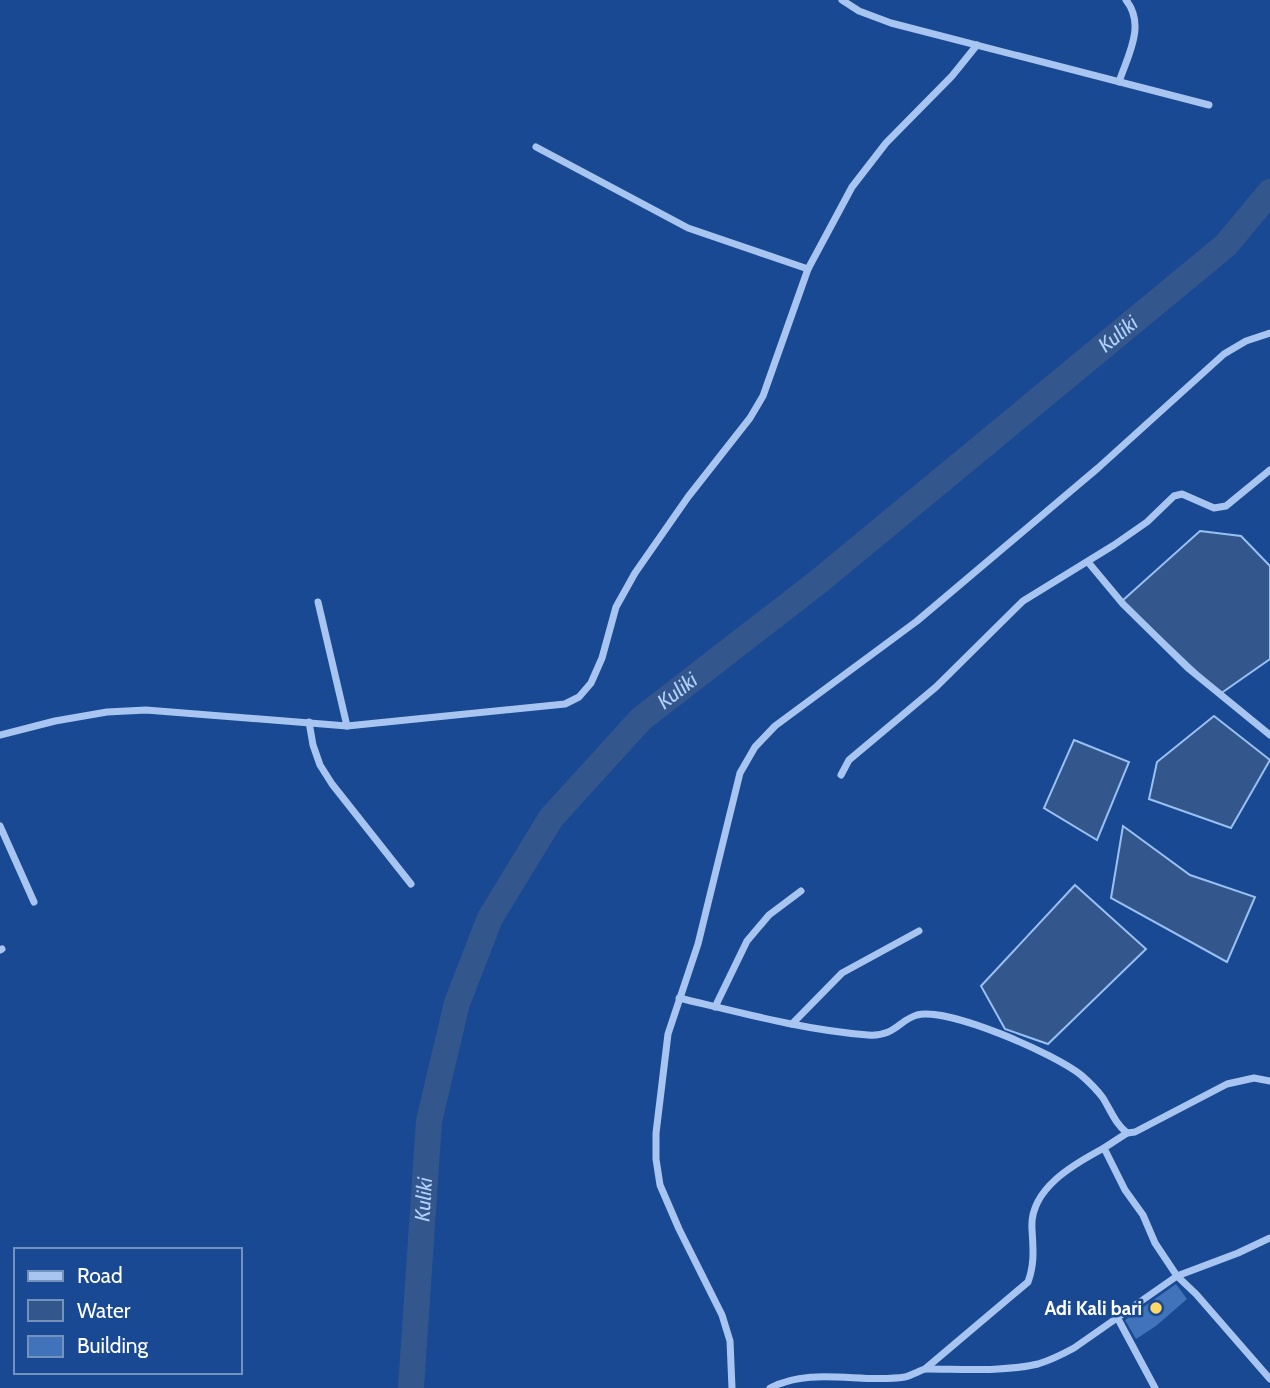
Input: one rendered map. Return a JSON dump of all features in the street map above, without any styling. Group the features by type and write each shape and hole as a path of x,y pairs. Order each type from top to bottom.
{"street":[{"path":"843,0 859,11 891,23 1209,105"},
{"path":"1119,82 1136,24 1133,10 1126,0"},
{"path":"0,735 107,712 146,710 347,726 565,704 579,697 591,683 602,658 616,607 635,573 688,496 750,418 762,396 808,269 852,187 865,168 977,46"},
{"path":"536,147 688,228 808,269"},
{"path":"732,1388 730,1341 722,1315 669,1207 660,1185 656,1159 668,1034 698,944 740,773 755,747 775,726 917,621 1098,468 1224,354 1246,341 1270,333"},
{"path":"841,775 849,760 936,687 1023,601 1147,522 1174,496 1182,494 1214,508 1226,506 1270,470"},
{"path":"1088,562 1123,604 1188,668 1270,735"},
{"path":"317,602 347,726"},
{"path":"309,722 320,765 411,884"},
{"path":"0,826 34,902"},
{"path":"715,1007 747,941 769,915 801,891"},
{"path":"792,1024 842,973 919,931"},
{"path":"679,999 820,1030 874,1035 892,1031 917,1015 962,1020 1038,1050 1080,1074 1101,1096 1118,1126 1127,1133"},
{"path":"770,1388 817,1377 907,1376 925,1369 1028,1282 1033,1268 1032,1217 1048,1188 1062,1174 1127,1133 1135,1132 1227,1084 1254,1078 1270,1081"},
{"path":"1104,1148 1125,1190 1143,1215 1155,1243 1177,1276 1270,1378"},
{"path":"925,1369 1038,1364 1074,1348 1177,1276 1238,1254 1270,1238"},
{"path":"1117,1317 1155,1388"}],"water":[{"path":"1200,531 1241,536 1270,566 1270,659 1220,694 1122,601"},
{"path":"1214,716 1270,760 1231,828 1149,799 1157,762"},
{"path":"1074,740 1129,762 1097,840 1044,808"},
{"path":"1123,826 1190,875 1255,897 1227,962 1111,898"},
{"path":"1075,885 1146,949 1048,1044 1005,1029 981,986"}],"building":[{"name":"Adi Kali bari","path":"1176,1284 1187,1299 1156,1326 1136,1339 1125,1320"}],"waterway":[{"name":"Kuliki","path":"411,1388 429,1121 457,1003 490,918 551,818 641,719 818,582 1226,245 1270,192"}],"place":[{"name":"Adi Kali bari","path":"1156,1308"}]}
